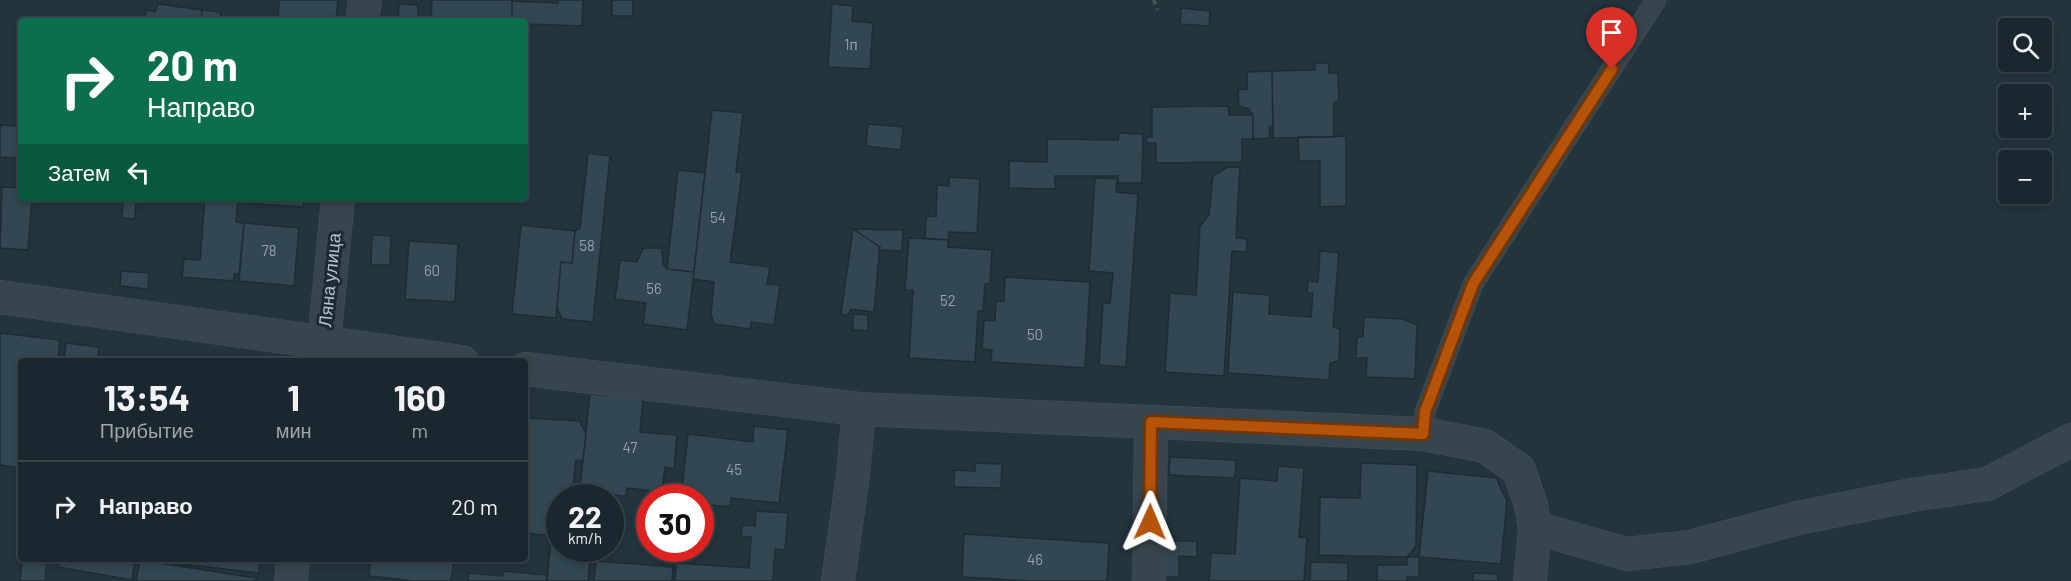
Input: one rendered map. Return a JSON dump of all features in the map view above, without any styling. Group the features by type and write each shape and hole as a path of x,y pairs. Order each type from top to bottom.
{"street":[{"path":"362,18 365,0"},
{"name":"Ляна улица","path":"322,352 338,201"},
{"path":"0,297 322,352 406,358"},
{"path":"528,369 859,409 1423,434 1485,446 1519,470 1531,505 1534,528 1530,581"},
{"path":"838,581 853,475 859,409"},
{"path":"1149,581 1151,422"},
{"path":"1534,528 1628,554 1690,547 1798,518 1912,495 1987,484 2071,440"},
{"path":"291,581 293,562"}],"lane":[{"path":"1423,434 1425,412 1473,284 1656,0"}],"path":[{"path":"1154,0 1157,10"}],"building":[{"path":"279,0 338,0 336,18 278,18"},
{"path":"432,0 512,0 512,18 431,18"},
{"path":"558,0 583,0 582,26 528,24 528,18 512,18 512,1 558,3"},
{"path":"612,0 633,0 633,16 612,16"},
{"path":"158,4 202,10 201,18 145,18 146,10 155,12"},
{"path":"399,4 418,5 418,18 398,18"},
{"path":"832,4 853,6 852,21 873,23 870,69 828,67"},
{"path":"1181,8 1210,11 1209,26 1180,24"},
{"path":"202,10 220,12 221,18 201,18"},
{"path":"1315,63 1329,63 1329,73 1338,73 1339,101 1334,103 1334,137 1273,138 1272,71 1315,70"},
{"path":"1272,71 1273,126 1269,127 1270,138 1253,139 1253,115 1249,109 1239,106 1238,90 1247,89 1247,72"},
{"path":"1228,106 1229,115 1253,115 1253,139 1242,139 1242,162 1156,163 1156,143 1147,143 1146,137 1152,137 1152,107"},
{"path":"712,110 743,113 736,172 742,173 730,262 770,267 767,284 780,285 774,325 751,322 750,329 714,324 711,314 714,282 693,279"},
{"path":"868,124 903,127 901,150 866,146"},
{"path":"0,125 18,126 18,166 17,158 0,157"},
{"path":"1119,133 1143,134 1142,183 1118,183 1118,176 1055,176 1055,189 1009,188 1009,161 1047,162 1047,139 1118,140"},
{"path":"1346,136 1346,206 1320,207 1320,161 1299,161 1298,137"},
{"path":"588,153 610,156 593,322 562,319 557,307 561,262 572,263 575,231 580,228"},
{"path":"1228,167 1240,167 1236,238 1247,239 1246,252 1232,251 1224,376 1165,372 1170,293 1196,295 1200,226 1209,215 1213,176"},
{"path":"678,170 705,173 694,272 667,269"},
{"path":"949,177 980,179 977,233 949,232 948,240 925,238 926,216 936,217 937,185 949,186"},
{"path":"1095,178 1117,179 1116,192 1138,194 1126,367 1099,365 1103,303 1110,303 1113,273 1089,271"},
{"path":"2,187 18,188 18,201 32,201 28,250 0,248"},
{"path":"123,201 136,201 135,219 122,218"},
{"path":"205,201 238,201 236,222 244,223 239,274 234,274 234,281 182,277 184,259 200,260"},
{"path":"248,201 304,201 303,207 248,203"},
{"path":"244,223 299,228 294,286 239,281"},
{"path":"521,225 575,231 572,263 561,262 556,318 512,314"},
{"path":"853,229 880,247 874,312 851,309 847,316 841,314"},
{"path":"853,229 903,230 902,251 879,250 880,247"},
{"path":"372,235 391,236 390,265 371,265"},
{"path":"909,238 948,240 948,247 992,250 990,284 985,284 983,311 978,311 975,362 909,358 913,290 905,290"},
{"path":"409,241 458,244 455,302 405,299"},
{"path":"643,248 662,248 663,264 667,269 694,272 687,330 643,324 646,303 615,299 620,260 637,262"},
{"path":"1320,251 1339,253 1333,327 1340,329 1339,361 1330,363 1329,380 1228,373 1233,292 1270,295 1269,314 1311,317 1313,293 1307,293 1308,281 1318,282"},
{"path":"121,271 149,273 148,289 120,286"},
{"path":"1005,277 1090,282 1085,368 991,362 992,350 982,349 984,320 995,321 996,301 1004,301"},
{"path":"853,314 868,315 868,331 853,330"},
{"path":"1364,317 1402,319 1417,325 1415,379 1366,377 1367,358 1356,358 1357,337 1363,337"},
{"path":"0,333 60,340 58,358 18,358 18,468 0,465"},
{"path":"66,343 99,347 98,358 64,358"},
{"path":"607,388 643,400 640,432 677,435 674,469 665,467 663,484 636,484 636,489 627,488 626,496 624,496 624,484 580,484 590,394 606,396"},
{"path":"528,418 580,421 586,434 583,461 576,460 573,484 546,484 546,535 528,533"},
{"path":"754,426 788,430 779,503 731,498 730,507 714,505 714,484 683,484 688,434 753,442"},
{"path":"1170,457 1236,460 1235,478 1169,475"},
{"path":"975,463 1002,464 1001,488 954,487 954,470 975,471"},
{"path":"1361,463 1417,465 1416,546 1407,557 1319,555 1320,497 1360,498"},
{"path":"1278,466 1304,468 1299,537 1307,538 1304,581 1209,581 1211,553 1235,554 1240,478 1277,481"},
{"path":"1428,471 1496,478 1507,501 1501,564 1419,557"},
{"path":"756,511 788,513 785,550 775,549 773,581 675,581 676,563 749,568 751,537 741,536 742,525 755,526"},
{"path":"964,534 1109,543 1107,581 1030,581 962,577"},
{"path":"1164,541 1197,541 1197,557 1179,556 1179,577 1164,577"},
{"path":"1407,557 1419,557 1419,577 1407,577 1407,581 1377,581 1377,565 1407,565"},
{"path":"22,562 47,564 45,581 20,581"},
{"path":"59,562 135,562 132,580 58,567"},
{"path":"140,562 153,562 256,578 256,581 136,581"},
{"path":"166,562 260,562 259,573"},
{"path":"371,562 454,562 451,581 415,581 369,576"},
{"path":"549,562 590,562 588,581 547,581"},
{"path":"596,562 673,567 672,581 594,581"},
{"path":"1311,562 1348,563 1348,581 1310,581"},
{"path":"503,571 547,575 547,581 468,581 468,573 503,576"},
{"path":"1473,573 1498,574 1498,581 1473,581"}],"route":[{"path":"1150,522 1151,422 1423,434 1425,412 1473,284 1612,69"}]}
